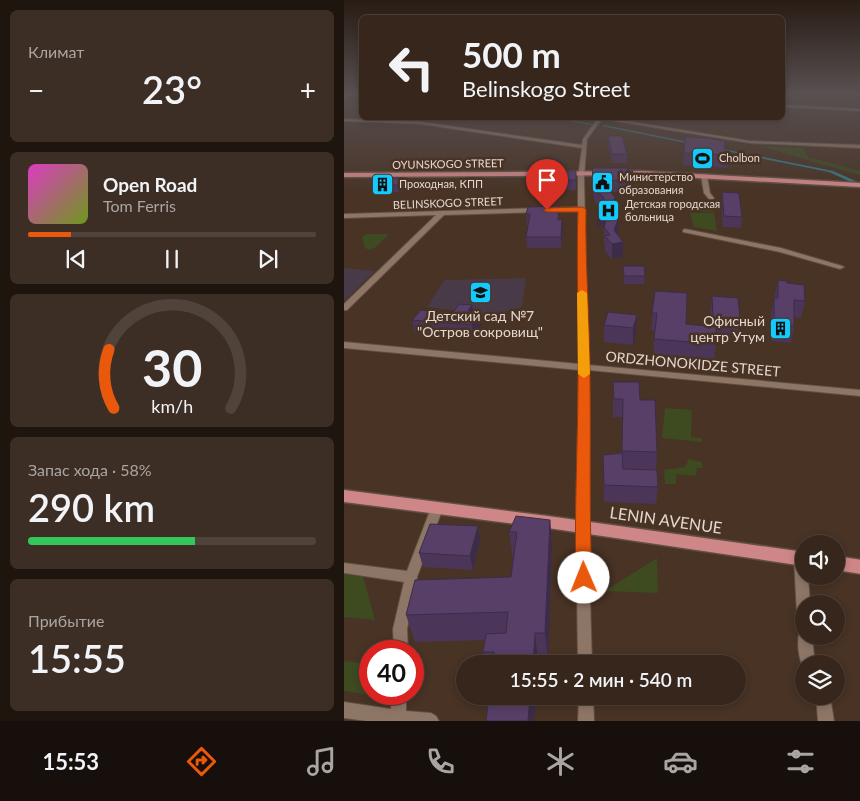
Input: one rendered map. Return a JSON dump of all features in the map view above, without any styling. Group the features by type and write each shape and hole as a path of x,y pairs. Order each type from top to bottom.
{"main road":[{"name":"OYUNSKOGO STREET","path":"344,175 582,173 704,176 860,185"},
{"name":"LENIN AVENUE","path":"345,499 437,508 795,557"},
{"path":"845,564 860,567"}],"street":[{"path":"458,128 583,147"},
{"path":"585,655 582,527 584,367 581,251 582,173 583,147 588,133 593,128"},
{"path":"661,128 750,142 860,147"},
{"path":"704,176 707,193 711,198"},
{"name":"BELINSKOGO STREET","path":"344,216 582,209"},
{"path":"344,308 443,212"},
{"path":"686,231 781,250 840,267"},
{"name":"ORDZHONOKIDZE STREET","path":"344,345 860,393"},
{"path":"400,640 400,629 411,577 437,508"},
{"path":"344,568 411,577"},
{"path":"398,718 399,705"},
{"path":"586,705 586,721"},
{"path":"824,705 826,721"},
{"path":"344,710 431,721"}],"shaded area":[{"path":"344,268 375,271 344,301"},
{"name":"Детский сад №7 \"Остров сокровищ\"","path":"526,278 522,307 494,315 427,307 444,280"}],"green space":[{"path":"759,146 803,148 809,159 810,158 860,169 820,161 860,171 860,175"},
{"path":"687,201 713,201 714,212 690,211"},
{"path":"690,213 714,213 717,231 694,227"},
{"path":"367,234 389,234 376,247 369,250 365,248 362,237"},
{"path":"665,408 692,410 691,437 702,438 702,442 662,438"},
{"path":"689,459 702,462 703,468 697,468 696,476 676,474 676,484 665,484 664,470 685,467"},
{"path":"657,558 658,593 605,591"},
{"path":"344,573 363,576 375,620 344,617"},
{"path":"344,661 359,663 359,693 344,691"}],"water":[{"path":"610,128 833,171 860,183 860,186 829,172"}],"building":[{"path":"608,136 622,136 627,154 612,154"},
{"path":"685,137 725,141 725,151 729,155 684,153"},
{"path":"592,168 628,168 627,171 633,171 631,181 599,181 615,197 609,212 597,214 604,198 594,188"},
{"path":"566,171 576,171 576,180 565,180"},
{"path":"391,178 402,178 398,185 386,185"},
{"path":"468,178 477,178 475,184 465,185"},
{"path":"722,192 739,193 742,217 724,216"},
{"path":"559,206 558,220 562,219 561,237 526,237 530,214 526,214 528,207"},
{"path":"610,209 619,217 614,230 623,242 612,244 605,236 610,235 604,227"},
{"path":"623,266 644,266 645,276 624,276"},
{"path":"778,280 804,285 805,301 794,300 794,326 774,324 774,298 778,298"},
{"path":"655,291 687,293 686,324 716,327 716,344 654,339 657,313 652,313"},
{"path":"712,296 738,298 740,319 713,317"},
{"path":"459,304 472,305 468,311 480,313 472,325 412,320 421,310 452,314"},
{"path":"608,312 637,315 633,328 604,325"},
{"path":"613,382 639,382 640,400 655,400 657,452 622,451 623,399 614,399"},
{"path":"622,453 623,469 657,470 658,487 604,485 603,455"},
{"path":"516,516 550,520 545,633 535,633 534,655 494,655 494,652 483,652 486,634 506,633 508,612 406,615 415,580 511,577 517,532 509,532"},
{"path":"430,524 478,526 470,556 419,553"},
{"path":"488,705 529,705 528,721 486,721"}],"slow traffic":[{"path":"582,293 584,374"}],"place":[{"name":"Cholbon","path":"703,158"},
{"name":"Министерство образования","path":"603,183"},
{"name":"Проходная, КПП","path":"383,184"},
{"name":"Детская городская больница","path":"609,210"},
{"name":"Детский сад №7 \"Остров сокровищ\"","path":"480,293"},
{"name":"Офисный центр Утум","path":"781,329"}],"route":[{"path":"547,210 582,209 581,251 584,375 582,527 584,578"}]}
